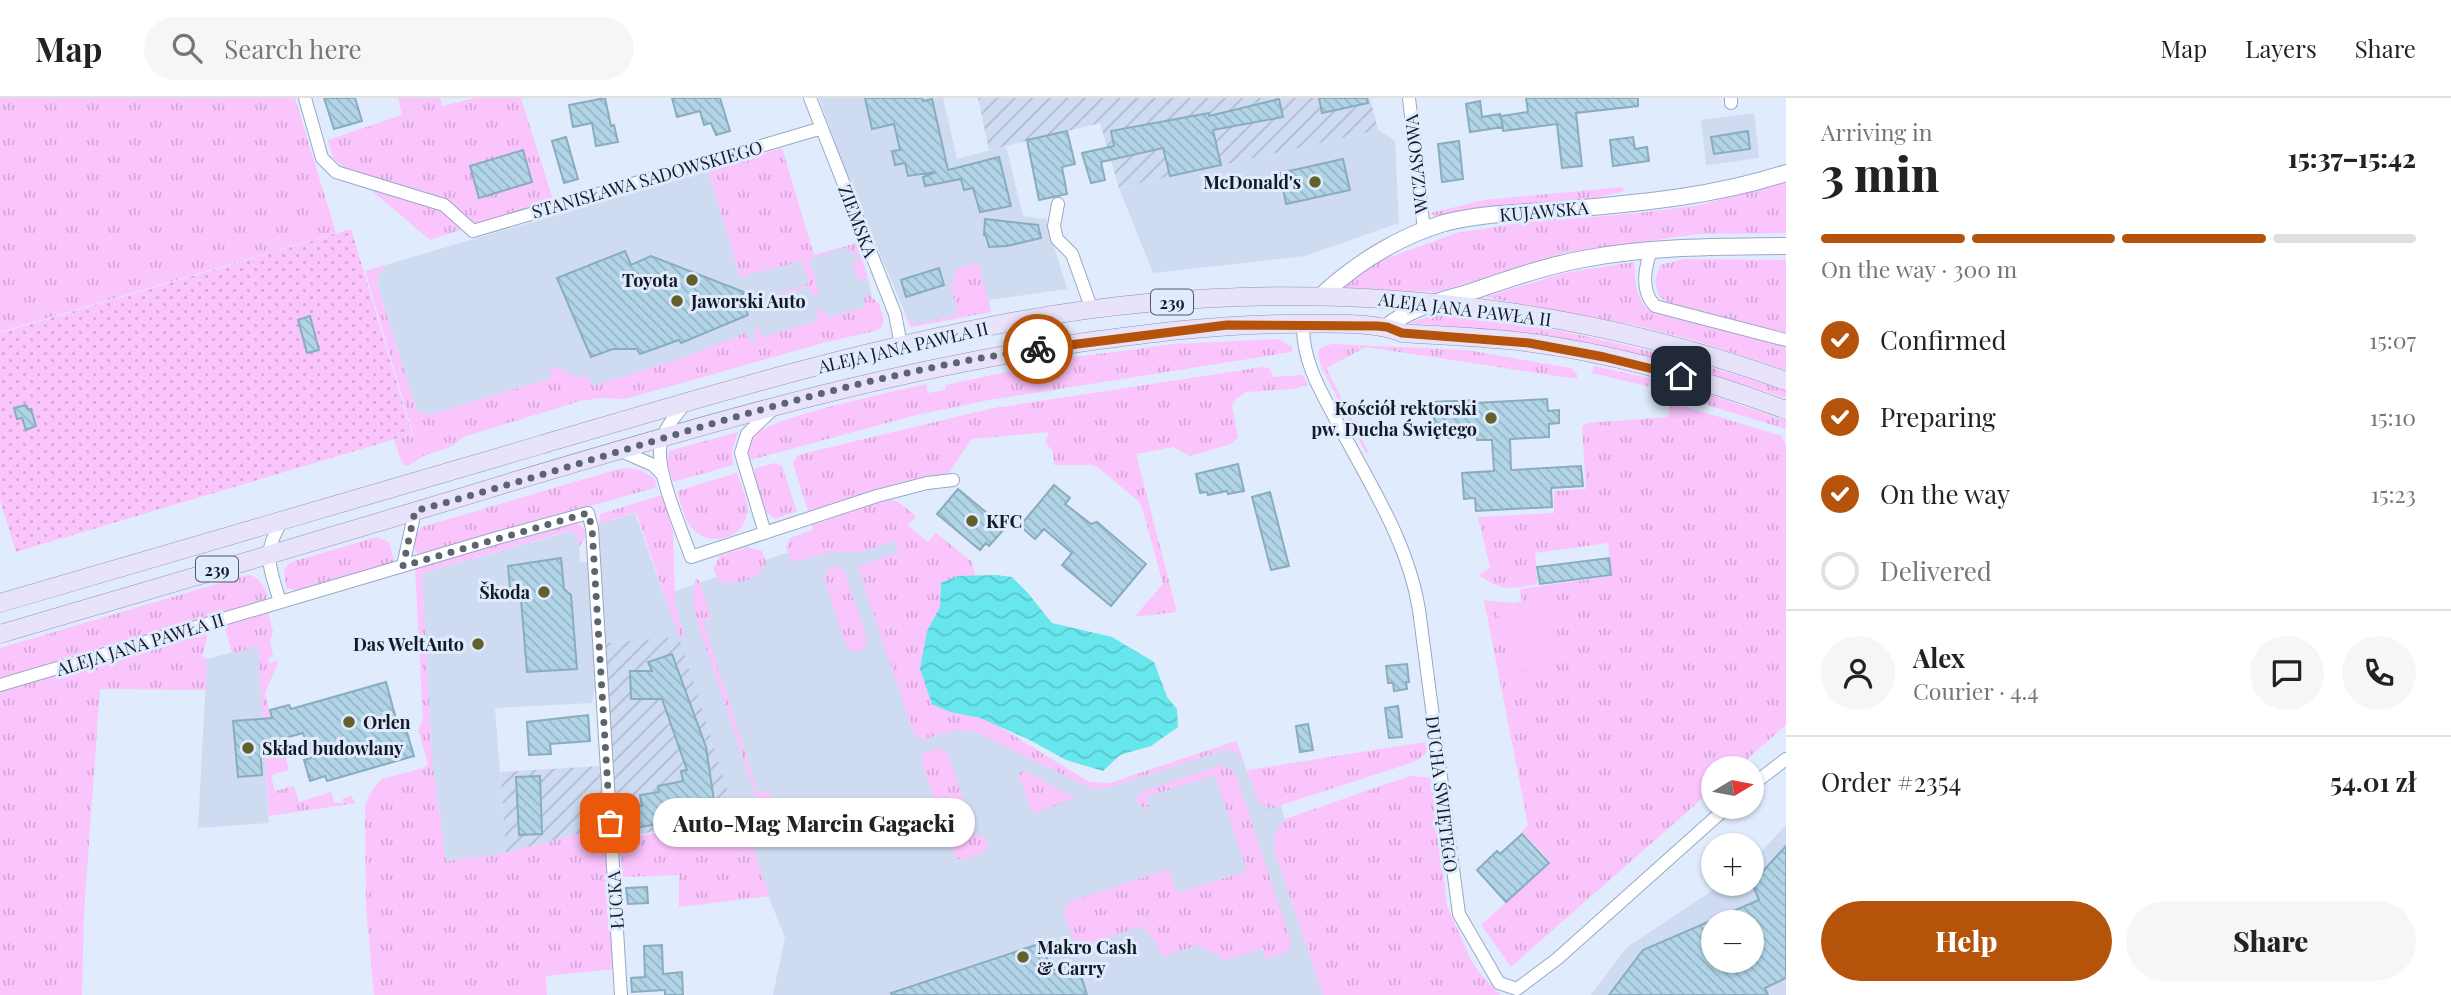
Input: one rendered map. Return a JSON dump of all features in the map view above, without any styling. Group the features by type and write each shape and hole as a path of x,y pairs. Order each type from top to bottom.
{"main road":[{"name":"KUJAWSKA","path":"1321,296 1358,265 1424,230 1454,221 1686,197 1750,184 1786,173"},
{"path":"1387,327 1400,316 1438,302 1569,262 1651,250 1786,246"},
{"name":"ALEJA JANA PAWŁA II","path":"0,603 687,401 901,345 1024,320 1092,310 1283,295 1438,302 1538,316 1639,337 1698,352 1786,381"},
{"name":"ALEJA JANA PAWŁA II","path":"0,634 619,450 866,382 1028,350 1215,326 1303,324 1387,327 1402,333 1516,341 1604,357 1712,384 1786,410"}],"street":[{"name":"STANISŁAWA SADOWSKIEGO","path":"305,98 323,158 336,172 443,205 473,231 822,128"},
{"name":"ZIEMSKA","path":"810,98 895,314 901,345"},
{"name":"WCZASOWA","path":"1409,98 1424,230"},
{"path":"1058,204 1054,226 1058,239 1072,254 1092,310"},
{"path":"1651,250 1645,287 1655,306 1786,340"},
{"name":"DUCHA ŚWIĘTEGO","path":"1303,324 1303,343 1308,366 1370,484 1406,556 1411,572 1419,610 1458,914 1499,983 1517,989 1557,959 1714,819"},
{"path":"687,401 666,430 660,449 662,474 691,557 896,490 953,481"},
{"path":"765,533 741,453 747,434 776,406"},
{"path":"619,450 653,465 662,474"},
{"path":"403,566 415,511"},
{"name":"ALEJA JANA PAWŁA II","path":"0,685 588,513"},
{"name":"ŁUCKA","path":"588,513 592,528 621,995"},
{"path":"279,602 268,554 271,538 282,521"},
{"path":"1764,776 1786,759"}],"shaded area":[{"path":"819,98 943,98 957,159 1006,146 1023,216 1046,219 1067,289 989,300 991,312 911,327 849,181"},
{"path":"978,98 1370,98 1378,130 1119,188 1100,123 989,150"},
{"path":"1754,113 1759,158 1706,165 1701,120"},
{"name":"McDonald's","path":"1378,130 1395,141 1399,223 1305,256 1153,273 1119,188"},
{"path":"708,171 740,277 857,243 877,318 593,395 552,378 427,415 417,411 376,280 385,265"},
{"name":"Makro Cash & Carry","path":"635,513 664,595 897,515 921,711 995,733 1089,782 1098,784 1110,783 1236,741 1254,790 1280,801 1285,821 1274,850 1323,995 773,995 785,937 737,820 678,638 605,643 599,524"},
{"path":"582,528 584,539 579,547 580,562 588,562 595,686 592,703 495,708 506,853 446,861 432,759 422,573"},
{"path":"679,637 737,820 618,837 605,643"},
{"path":"258,646 269,823 198,828 207,659"},
{"path":"600,766 604,827 506,853 500,772"},
{"path":"1786,825 1786,995 1591,995 1627,947 1704,896 1764,896 1764,849"}],"green space":[{"path":"0,98 295,98 336,233 0,332"},
{"path":"398,98 440,98 442,106 475,98 521,98 553,200 430,240 333,158 328,140 402,115"},
{"path":"782,148 814,255 857,243 867,280 858,280 852,262 861,259 859,253 851,254 849,247 809,259 819,291 816,296 811,294 808,287 765,298 810,283 801,261 740,277 708,171"},
{"path":"1786,182 1786,233 1698,234 1583,250 1561,254 1437,292 1342,288 1343,283 1376,262 1457,233 1520,223 1700,205"},
{"path":"1623,187 1624,191 1592,199 1437,218 1431,213 1484,200"},
{"path":"351,229 412,434 16,552 0,500 0,333"},
{"path":"1684,259 1786,260 1786,332 1682,309 1659,297 1655,281 1660,265"},
{"path":"1634,262 1639,297 1654,313 1786,346 1786,370 1694,340 1635,325 1485,297 1564,273"},
{"path":"979,263 991,312 911,327 905,317 915,324 958,315 951,286 956,269"},
{"path":"385,265 376,281 417,411 427,415 552,378 552,367 578,376 588,376 593,386 691,355 745,333 753,343 757,340 753,330 759,328 763,337 818,321 816,313 820,308 825,311 827,318 865,307 864,298 868,294 879,304 884,320 881,328 874,331 625,399 599,398 580,401 463,437 450,447 405,466 394,440 413,434 365,271"},
{"path":"1444,312 1617,343 1744,377 1786,391 1786,398 1682,365 1547,335 1408,323"},
{"path":"1278,339 1292,347 1292,352 989,400 916,415 750,460 752,441 768,427 810,412 926,384 928,393 945,390 946,385 1036,366 1037,362 1174,344"},
{"path":"1332,344 1466,350 1571,368 1577,374 1577,379 1366,347 1326,368 1369,453 1366,453 1322,368 1318,354 1320,348"},
{"path":"1594,366 1657,380 1655,388 1592,373"},
{"path":"1269,368 1274,377 1303,375 1308,385 1293,389 1246,392 1236,399 1232,406 1238,437 1231,444 1190,456 1173,447 1136,454 1177,612 1134,617 1163,584 1142,507 1099,468 1092,465 1054,465 1053,451 1045,443 1049,432 972,439 947,475 904,481 808,511 793,463 798,455 989,409"},
{"path":"1666,382 1786,421 1786,429 1664,392"},
{"path":"1670,402 1782,436 1786,447 1786,725 1751,756 1701,756 1701,800 1511,967 1481,925 1551,862 1522,832 1528,825 1484,600 1522,604 1520,589 1612,576 1608,543 1535,553 1537,584 1500,587 1479,575 1490,568 1478,517 1554,513 1554,491 1586,489 1582,426 1589,423 1668,417"},
{"path":"738,432 732,452 733,465 673,482 667,460 669,451"},
{"path":"775,463 782,466 797,511 775,519 765,511 753,474 756,468"},
{"path":"629,468 643,471 654,478 657,487 423,554 416,552 413,547 415,535 422,527"},
{"path":"737,473 747,505 743,524 738,531 722,538 714,539 697,533 686,519 677,491"},
{"path":"662,495 673,531 675,602 684,637 679,637 636,512 599,524 600,514"},
{"path":"888,500 897,501 916,516 908,526 928,542 936,533 971,561 976,577 958,576 941,584 940,607 927,631 950,712 980,718 1000,727 1089,782 1110,783 1236,741 1243,759 1227,749 1098,789 1086,786 976,732 956,730 923,739 915,737 859,571 860,566 898,552 895,541 861,552 831,552 793,562 786,548 790,538 813,530 812,525"},
{"path":"575,522 585,529 585,537 579,547 577,536 569,531 422,573 432,759 446,861 506,853 604,827 614,969 546,976 547,995 374,995 366,909 365,805 382,779 424,768 428,764 418,729 423,720 415,568"},
{"path":"377,537 390,543 394,563 299,591 286,588 284,569 291,562"},
{"path":"747,547 762,551 766,562 763,568 752,577 739,582 718,580 713,568 720,556"},
{"path":"835,566 844,571 867,639 862,650 854,652 847,648 825,582 828,569"},
{"path":"247,575 257,579 262,585 267,595 265,601 0,680 0,648"},
{"path":"695,579 699,580 711,618 703,621 758,793 769,791 772,803 763,807 767,820 764,821 696,619 693,600"},
{"path":"1549,596 1561,663 1510,672 1497,606"},
{"path":"268,612 273,631 270,641 273,656 268,658 270,663 278,663 265,693 277,741 281,740 289,770 271,775 275,791 294,786 299,802 331,792 335,803 343,803 342,799 351,796 356,803 269,816 258,646 232,653 224,625"},
{"path":"205,630 207,637 202,657 207,659 206,690 100,689 84,912 82,995 0,995 0,689"},
{"path":"1425,742 1427,752 1417,761 1269,809 1259,803 1247,770"},
{"path":"937,748 948,755 975,835 984,835 988,847 973,857 955,858 922,764 924,753"},
{"path":"1222,765 1235,772 1291,942 1289,951 1266,959 1263,949 1225,960 1198,945 1162,957 1157,943 1141,926 1086,945 1075,942 1064,916 1065,905 1072,901 1169,869 1177,893 1247,871 1215,775 1146,797 1149,807 1142,807 1137,801 1144,791"},
{"path":"1025,771 1073,799 1032,812 1019,776 1020,772"},
{"path":"1410,776 1432,778 1447,906 1471,960 1500,995 1323,995 1274,850 1275,833 1285,819"},
{"path":"743,819 770,896 679,907 679,875 623,877 619,839"}],"water":[{"path":"958,576 1012,577 1052,623 1112,637 1154,662 1167,697 1177,709 1178,727 1151,746 1120,755 1103,771 1066,760 1028,739 980,718 950,712 932,704 920,669 927,631 940,607 941,583"}],"building":[{"path":"324,98 355,98 362,121 334,129"},
{"path":"605,98 611,126 614,125 618,142 596,146 592,123 573,127 569,105"},
{"path":"672,98 720,98 730,131 716,135 711,123 704,125 700,111 677,117"},
{"path":"865,98 922,98 923,101 932,99 948,170 999,157 1011,206 980,212 973,188 964,190 961,179 925,186 923,177 936,172 908,176 905,163 895,165 892,151 900,150 894,124 872,129"},
{"path":"1319,98 1367,98 1368,103 1322,113"},
{"path":"1526,98 1638,98 1638,106 1576,113 1582,166 1562,168 1557,124 1503,131 1501,116 1528,112"},
{"path":"1279,99 1283,117 1213,130 1221,165 1170,176 1163,148 1101,162 1105,180 1091,183 1082,153 1114,146 1111,131 1209,113 1209,116"},
{"path":"1480,101 1482,117 1500,114 1503,127 1470,132 1466,104"},
{"path":"1067,131 1075,164 1062,167 1067,194 1039,200 1027,140"},
{"path":"1748,131 1750,149 1714,154 1711,137"},
{"path":"566,137 578,179 564,183 552,141"},
{"path":"1633,137 1635,149 1647,147 1649,161 1613,166 1610,140"},
{"path":"1459,141 1463,179 1442,182 1438,144"},
{"path":"523,150 532,182 479,198 470,166"},
{"name":"McDonald's","path":"1343,159 1350,190 1286,204 1280,173"},
{"path":"985,219 1038,225 1041,238 989,247 984,235"},
{"path":"625,251 631,265 651,256 744,292 741,298 748,315 681,343 679,340 640,354 637,349 613,349 591,357 557,278"},
{"path":"939,268 944,285 906,297 901,280"},
{"path":"310,316 319,350 307,353 298,320"},
{"path":"1547,399 1548,411 1559,410 1559,423 1549,424 1549,437 1510,439 1511,470 1581,466 1583,486 1551,488 1552,507 1476,511 1475,498 1464,499 1462,473 1494,471 1492,440 1477,440 1476,431 1458,432 1448,438 1442,433 1435,433 1433,402"},
{"path":"26,405 31,409 36,426 26,430 22,418 17,419 14,408"},
{"path":"1238,464 1244,491 1208,495 1207,492 1200,493 1196,474"},
{"path":"1054,485 1070,498 1065,504 1091,524 1097,522 1146,564 1111,606 1062,565 1072,553 1044,529 1035,539 1020,526"},
{"name":"KFC","path":"958,489 1005,528 989,546 986,543 980,550 937,514"},
{"path":"1270,492 1289,566 1271,570 1252,497"},
{"path":"561,558 564,589 571,595 577,669 527,672 520,587 510,588 508,566"},
{"path":"1609,558 1611,575 1540,584 1537,567"},
{"path":"672,654 706,747 716,814 634,828 630,808 642,806 640,795 659,792 658,786 683,781 681,771 687,770 662,699 631,699 630,671 652,671 648,662"},
{"path":"1407,664 1407,689 1394,691 1393,683 1388,683 1386,666"},
{"path":"386,682 399,730 406,729 414,756 327,781 325,776 310,781 304,760 311,758 303,733 260,745 262,775 238,777 233,721 272,718 270,710 289,705 291,709"},
{"path":"1398,706 1402,737 1389,738 1385,708"},
{"path":"588,715 590,741 550,744 551,754 529,755 527,722"},
{"path":"1308,724 1313,750 1300,752 1296,726"},
{"path":"540,776 542,834 519,835 516,777"},
{"path":"1522,834 1549,863 1506,902 1477,870 1497,851 1500,854"},
{"path":"1786,846 1786,978 1765,988 1768,995 1609,995 1643,950 1701,925 1701,973 1764,973 1764,910 1736,910 1759,900 1757,896 1764,896 1764,870"},
{"path":"647,887 648,903 628,904 626,888"},
{"name":"Makro Cash & Carry","path":"1042,943 1051,971 1077,963 1087,995 891,993"},
{"path":"662,945 663,974 682,972 683,995 665,995 665,990 632,992 631,978 645,977 644,946"}],"way so far":[{"path":"610,823 592,528 588,513 403,566 415,511 619,450 866,382 1038,349"}],"place":[{"name":"McDonald's","path":"1315,182"},
{"name":"Toyota","path":"692,280"},
{"name":"Jaworski Auto","path":"677,301"},
{"name":"Kościół rektorski pw. Ducha Świętego","path":"1491,418"},
{"name":"KFC","path":"972,521"},
{"name":"Škoda","path":"544,592"},
{"name":"Das WeltAuto","path":"478,644"},
{"name":"Orlen","path":"349,722"},
{"name":"Skład budowlany","path":"248,748"},
{"name":"Auto-Mag Marcin Gagacki","path":"610,823"},
{"name":"Makro Cash & Carry","path":"1023,957"}],"route":[{"path":"1038,349 1227,325 1377,326 1402,333 1529,343 1604,357 1681,376"}]}
